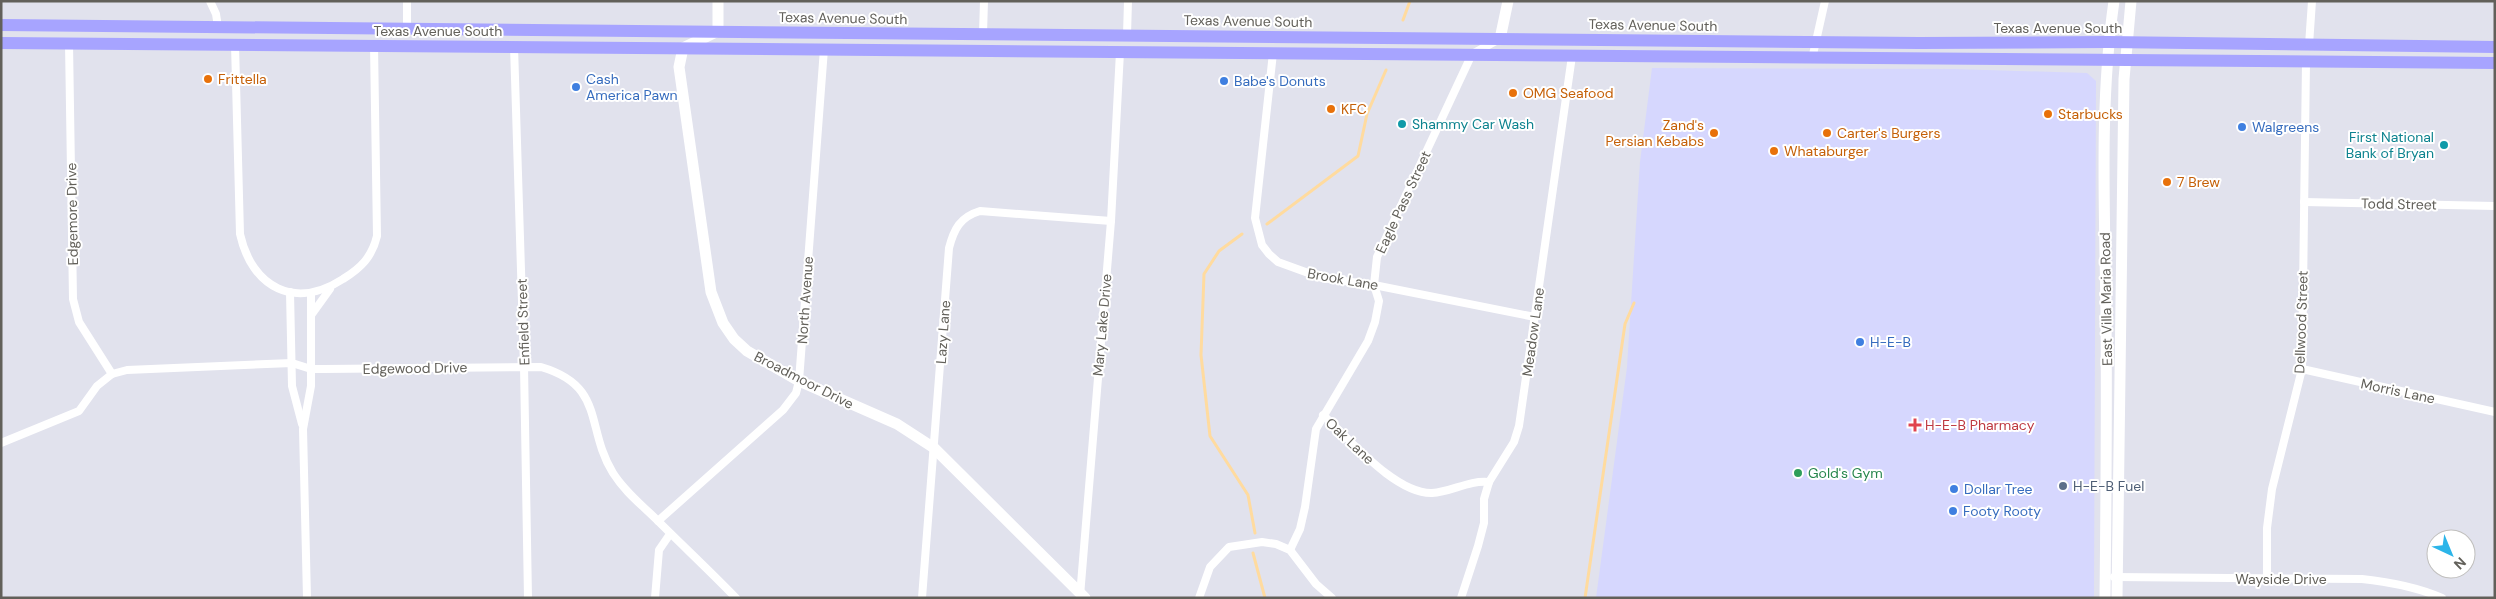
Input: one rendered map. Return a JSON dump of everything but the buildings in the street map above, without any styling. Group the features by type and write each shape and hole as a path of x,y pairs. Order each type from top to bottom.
{"main road":[{"path":"683,48 718,31 718,1"},
{"path":"1500,38 1508,1"},
{"name":"East Villa Maria Road","path":"2105,598 2104,152 2108,42 2114,1"},
{"name":"East Villa Maria Road","path":"2117,598 2125,61 2131,1"},
{"name":"Texas Avenue South","path":"2,26 1816,42 2126,42 2495,47"},
{"path":"235,44 242,36 326,37 339,28"},
{"path":"1006,50 1017,43 1117,43 1123,41 1127,35"},
{"name":"Texas Avenue South","path":"1,43 1472,54 2107,62 2495,63"},
{"name":"Broadmoor Drive","path":"683,48 679,67 685,120 714,304 728,331 741,345 761,361 897,424 934,448 1082,596"}],"street":[{"path":"210,1 216,14 218,28"},
{"path":"407,1 407,29"},
{"path":"983,34 984,1"},
{"path":"1127,35 1128,1"},
{"path":"1812,59 1825,1"},
{"path":"2309,45 2312,1"},
{"path":"1472,54 1500,38"},
{"name":"Edgemore Drive","path":"70,43 73,300 79,322 112,374"},
{"path":"235,44 240,234 248,256 261,277 270,286 301,294 331,287 359,269 367,261 374,248 377,236 374,45"},
{"name":"Enfield Street","path":"514,46 524,366 528,598"},
{"name":"North Avenue","path":"658,521 784,410 796,394 799,380 824,49"},
{"name":"Mary Lake Drive","path":"1082,596 1111,221 1120,52"},
{"name":"Brook Lane","path":"1273,53 1263,128 1255,218 1262,245 1278,262 1322,278 1374,285 1535,317"},
{"name":"Eagle Pass Street","path":"1290,550 1300,529 1306,507 1316,429 1368,341 1375,322 1378,301 1374,285 1377,256 1472,54"},
{"name":"Meadow Lane","path":"1461,598 1484,523 1484,499 1489,482 1511,448 1519,426 1572,56"},
{"name":"Dellwood Street","path":"2267,578 2267,528 2272,489 2302,370 2306,62"},
{"name":"Todd Street","path":"2304,202 2495,206"},
{"name":"Lazy Lane","path":"922,598 949,248 957,225 963,219 980,210 1111,221"},
{"path":"312,316 331,287"},
{"path":"290,292 294,398 303,428"},
{"path":"307,598 303,428 311,386 311,293"},
{"name":"Edgewood Drive","path":"112,374 126,370 292,363 312,369 452,369 541,366 558,372 574,382 592,408 604,454 612,472 628,493 736,598"},
{"name":"Morris Lane","path":"2302,370 2495,412"},
{"path":"1,443 79,411 97,386 112,374"},
{"name":"Oak Lane","path":"1323,416 1371,463 1414,489 1431,493 1475,481 1489,482"},
{"path":"655,598 659,550 670,534"},
{"path":"1199,598 1210,567 1229,548 1262,542 1276,544 1290,550 1316,584 1332,598"},
{"name":"Wayside Drive","path":"2105,578 2267,578 2384,581 2425,590 2442,598"}],"shaded area":[{"path":"1652,68 1954,69 2087,73 2096,81 2094,598 1596,598 1627,367 1640,162"}],"waterway":[{"path":"1403,20 1410,1"},
{"path":"1267,224 1358,156 1367,114 1386,70"},
{"path":"1242,234 1219,251 1204,274 1201,355 1210,436 1248,495 1255,533"},
{"path":"1585,598 1625,324 1634,303"},
{"path":"1253,553 1265,598"}],"place":[{"name":"Frittella","path":"208,79"},
{"name":"Babe's Donuts","path":"1224,81"},
{"name":"Cash America Pawn","path":"576,87"},
{"name":"OMG Seafood","path":"1513,93"},
{"name":"KFC","path":"1331,109"},
{"name":"Starbucks","path":"2048,114"},
{"name":"Shammy Car Wash","path":"1402,124"},
{"name":"Walgreens","path":"2242,127"},
{"name":"Zand's Persian Kebabs","path":"1714,133"},
{"name":"Carter's Burgers","path":"1827,133"},
{"name":"First National Bank of Bryan","path":"2444,145"},
{"name":"Whataburger","path":"1774,151"},
{"name":"7 Brew","path":"2167,182"},
{"name":"H-E-B","path":"1860,342"},
{"name":"H-E-B Pharmacy","path":"1915,425"},
{"name":"Gold's Gym","path":"1798,473"},
{"name":"H-E-B Fuel","path":"2063,486"},
{"name":"Dollar Tree","path":"1954,489"},
{"name":"Footy Rooty","path":"1953,511"}]}
